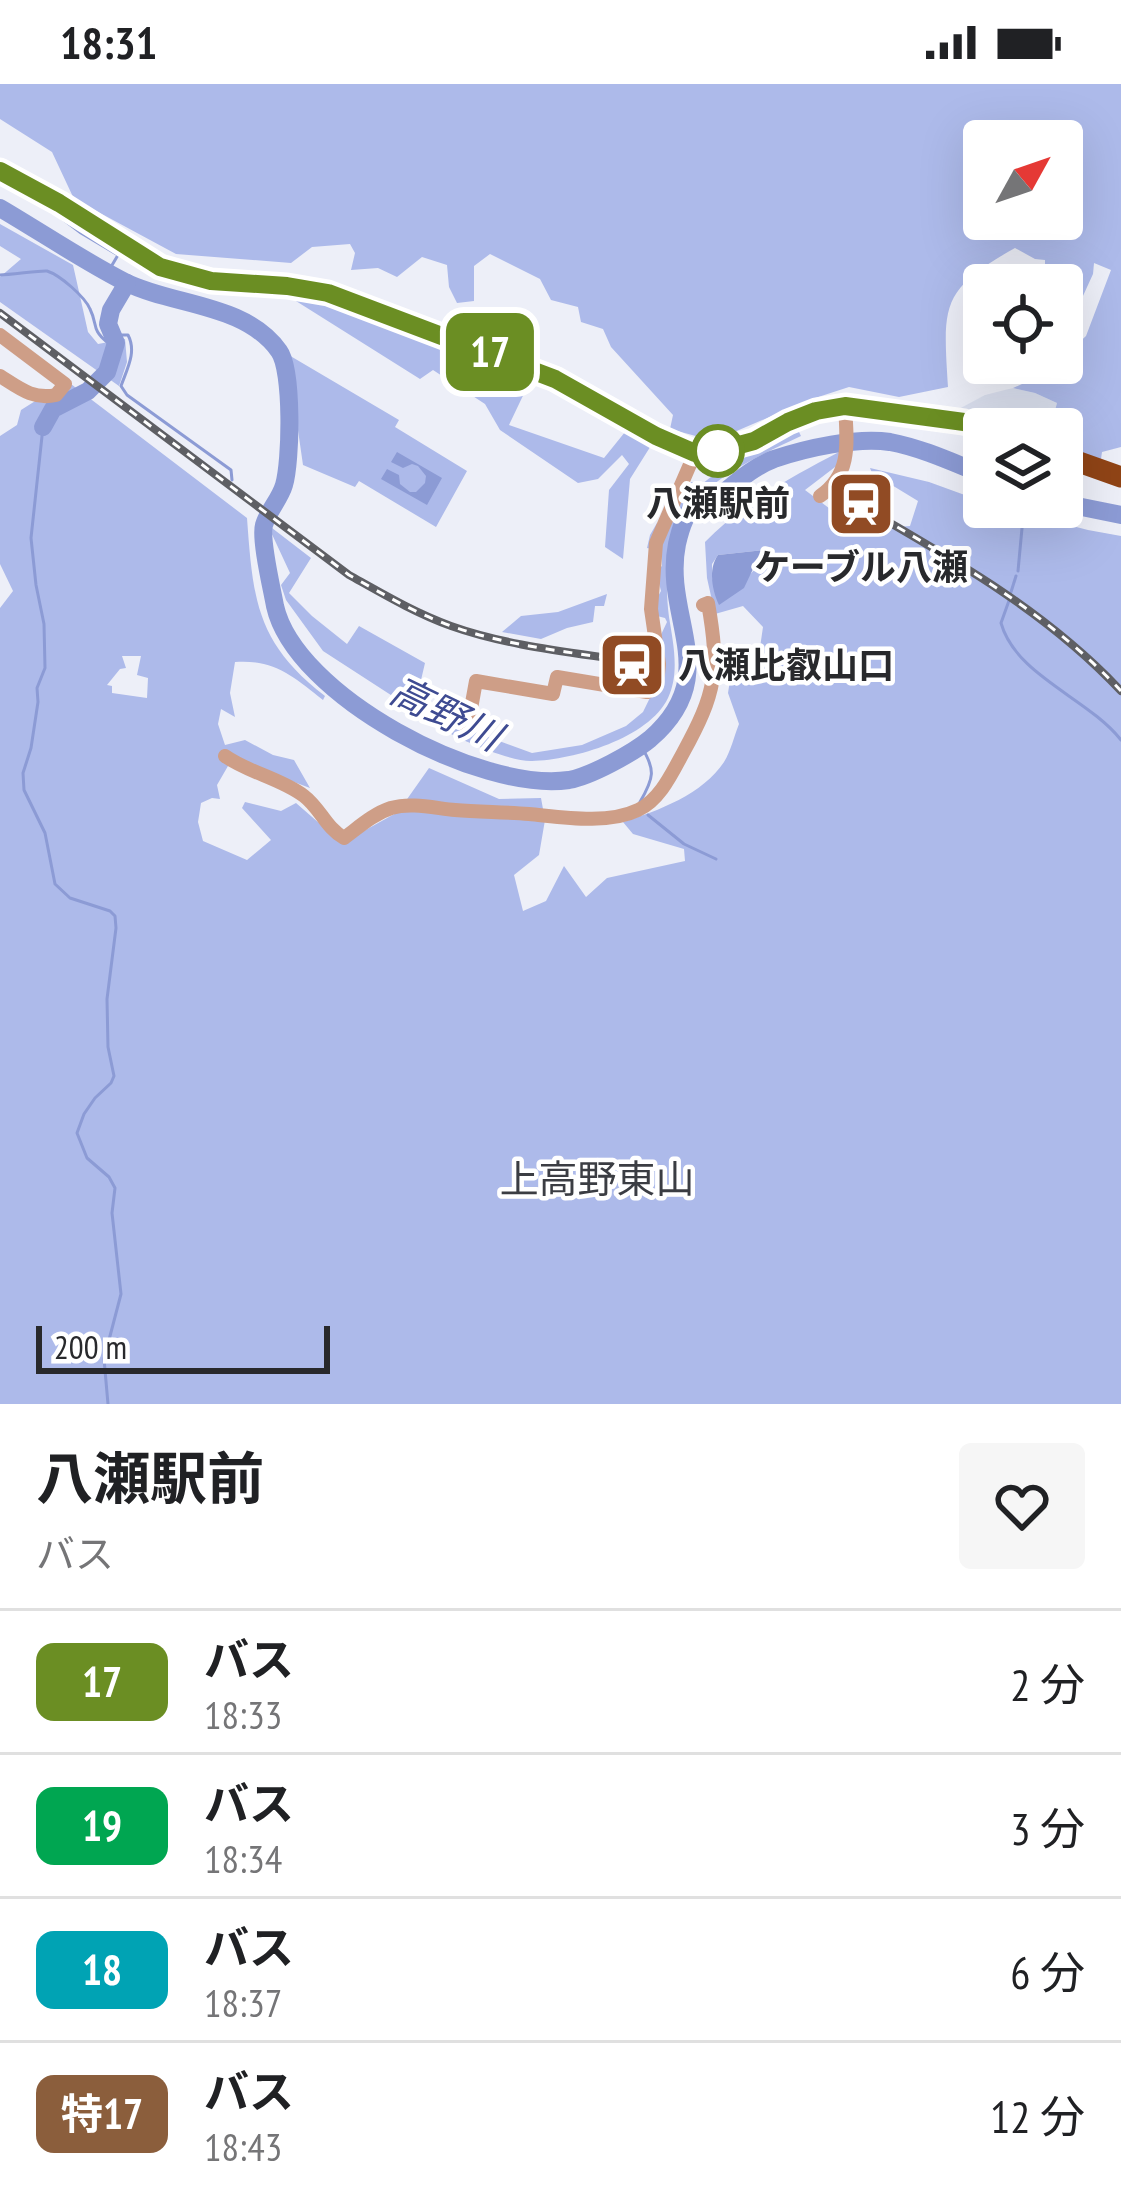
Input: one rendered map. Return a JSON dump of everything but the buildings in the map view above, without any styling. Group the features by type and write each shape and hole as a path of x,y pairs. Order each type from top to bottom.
{"highway":[{"path":"0,171 160,267 211,281 328,293 555,379 695,453 754,441 816,411 963,422"},
{"path":"1083,463 1121,477"}],"street":[{"path":"0,334 65,384 56,394 40,397 0,376"},
{"path":"820,496 827,493 845,464 846,413"},
{"path":"417,688 421,707 468,725 476,681 553,694 557,677 647,692 659,664 661,621 651,609 656,543 695,453"},
{"path":"845,464 861,477"},
{"path":"225,756 297,791 344,838 375,815 409,805 572,820 638,811 671,775 701,721 712,688 714,639 708,603 703,605"}],"shaded area":[{"path":"0,84 1121,84 1121,447 1102,452 1101,459 1083,453 1083,408 1056,408 1057,403 1013,388 1083,384 1083,339 1111,270 1094,263 1083,296 1083,264 1045,264 1015,248 989,264 963,264 963,286 947,318 948,387 899,397 849,387 725,436 703,438 670,429 673,415 611,347 603,329 581,322 578,307 551,300 540,279 490,254 474,266 474,301 457,303 449,287 447,265 422,257 397,277 378,268 351,270 355,253 350,244 312,247 291,263 176,254 74,199 52,152 0,119"},
{"path":"0,224 73,265 88,332 98,344 125,339 127,362 119,386 0,302 0,277 21,259 0,246"},
{"path":"288,296 380,322 529,383 509,425 604,458 625,432 652,444 630,479 623,559 605,547 609,490 629,464 622,455 598,479 578,483 500,430 485,404 433,370 420,379"},
{"path":"287,354 399,420 395,427 467,471 436,527 359,481 355,487 303,465"},
{"path":"67,381 247,518 262,618 285,657 325,696 323,700 272,667 235,662 230,693 235,717 221,709 218,724 225,745 245,740 294,760 310,788 238,761 228,766 217,785 220,799 201,803 198,822 203,841 247,860 271,840 242,808 245,802 281,811 296,803 342,843 398,812 429,768 499,799 541,798 545,820 539,855 514,875 523,911 546,901 564,866 586,897 607,878 685,861 684,849 633,834 623,822 692,792 715,773 729,753 739,724 728,693 731,674 757,668 763,627 743,606 715,614 705,542 768,492 839,452 839,464 805,490 858,530 910,526 918,501 870,468 963,494 963,528 1080,528 1121,536 1121,1404 0,1404 0,608 13,591 0,564 0,436 17,425 21,410","holes":["764,550 763,560 730,597 712,579 712,564 718,555","122,656 141,656 137,675 148,678 147,698 112,693 112,686 107,685 126,668"]},
{"path":"1013,388 1057,403 1056,408 955,411 985,395"},
{"path":"797,428 801,436 720,480 682,519 667,580 674,678 668,698 645,725 588,751 532,761 495,753 431,723 434,717 532,753 582,745 626,726 643,712 663,671 659,639 667,622 657,616 656,600 661,591 656,571 662,566 661,551 647,548 650,535 657,523 666,524 679,490 691,482 702,484"},
{"path":"397,452 442,478 427,505 381,479 387,469 399,475 400,484 410,492 425,483 418,466 403,468 391,462"},
{"path":"272,528 311,558 289,593 312,616 347,644 359,626 425,663 414,710 323,651 286,600 281,585 290,573"},
{"path":"765,550 744,588 719,605 712,580 718,555"},
{"path":"607,594 604,606 595,606 593,622 541,639 502,632 521,616 558,612"}],"waterway":[{"name":"高野川","path":"0,208 125,282 247,323 279,351 289,396 288,457 284,485 263,532 275,606 290,640 317,673 354,704 397,732 489,771 532,780 578,778 643,745 672,715 684,692 688,668 677,597 677,544 686,516 697,504 719,496 774,459 847,442 890,442 963,467"},
{"path":"56,214 118,255 108,272"},
{"path":"0,275 52,273 83,299 107,342 128,335 131,354 121,386 127,395 231,470 232,480"},
{"path":"43,427 53,409 88,391 107,372 116,343 108,324 111,310 127,283"},
{"path":"43,427 31,538 44,624 45,668 37,688 24,790 45,833 55,884 70,898 115,916 107,999 114,1076 84,1114 77,1133 87,1158 115,1188 112,1213 121,1294 104,1359 108,1404"},
{"name":"高野川","path":"1083,507 1121,515"},
{"path":"1018,571 1022,528"},
{"path":"1011,592 1016,576"},
{"path":"1011,595 1001,623 1021,658 1121,740"},
{"path":"640,802 651,774 641,746"},
{"path":"648,815 684,844 716,859"}],"railway":[{"path":"0,313 349,575 387,596 475,633 647,664"},
{"path":"866,509 1032,613 1121,691"}],"bus line":[{"name":"17","path":"0,171 160,267 211,281 328,293 555,379 695,453 754,441 816,411 845,406 963,422"}],"place":[{"name":"八瀬駅前","path":"718,451"},
{"name":"ケーブル八瀬","path":"861,504"},
{"name":"八瀬比叡山口","path":"632,665"}],"district":[{"name":"上高野東山","path":"597,1179"}]}
